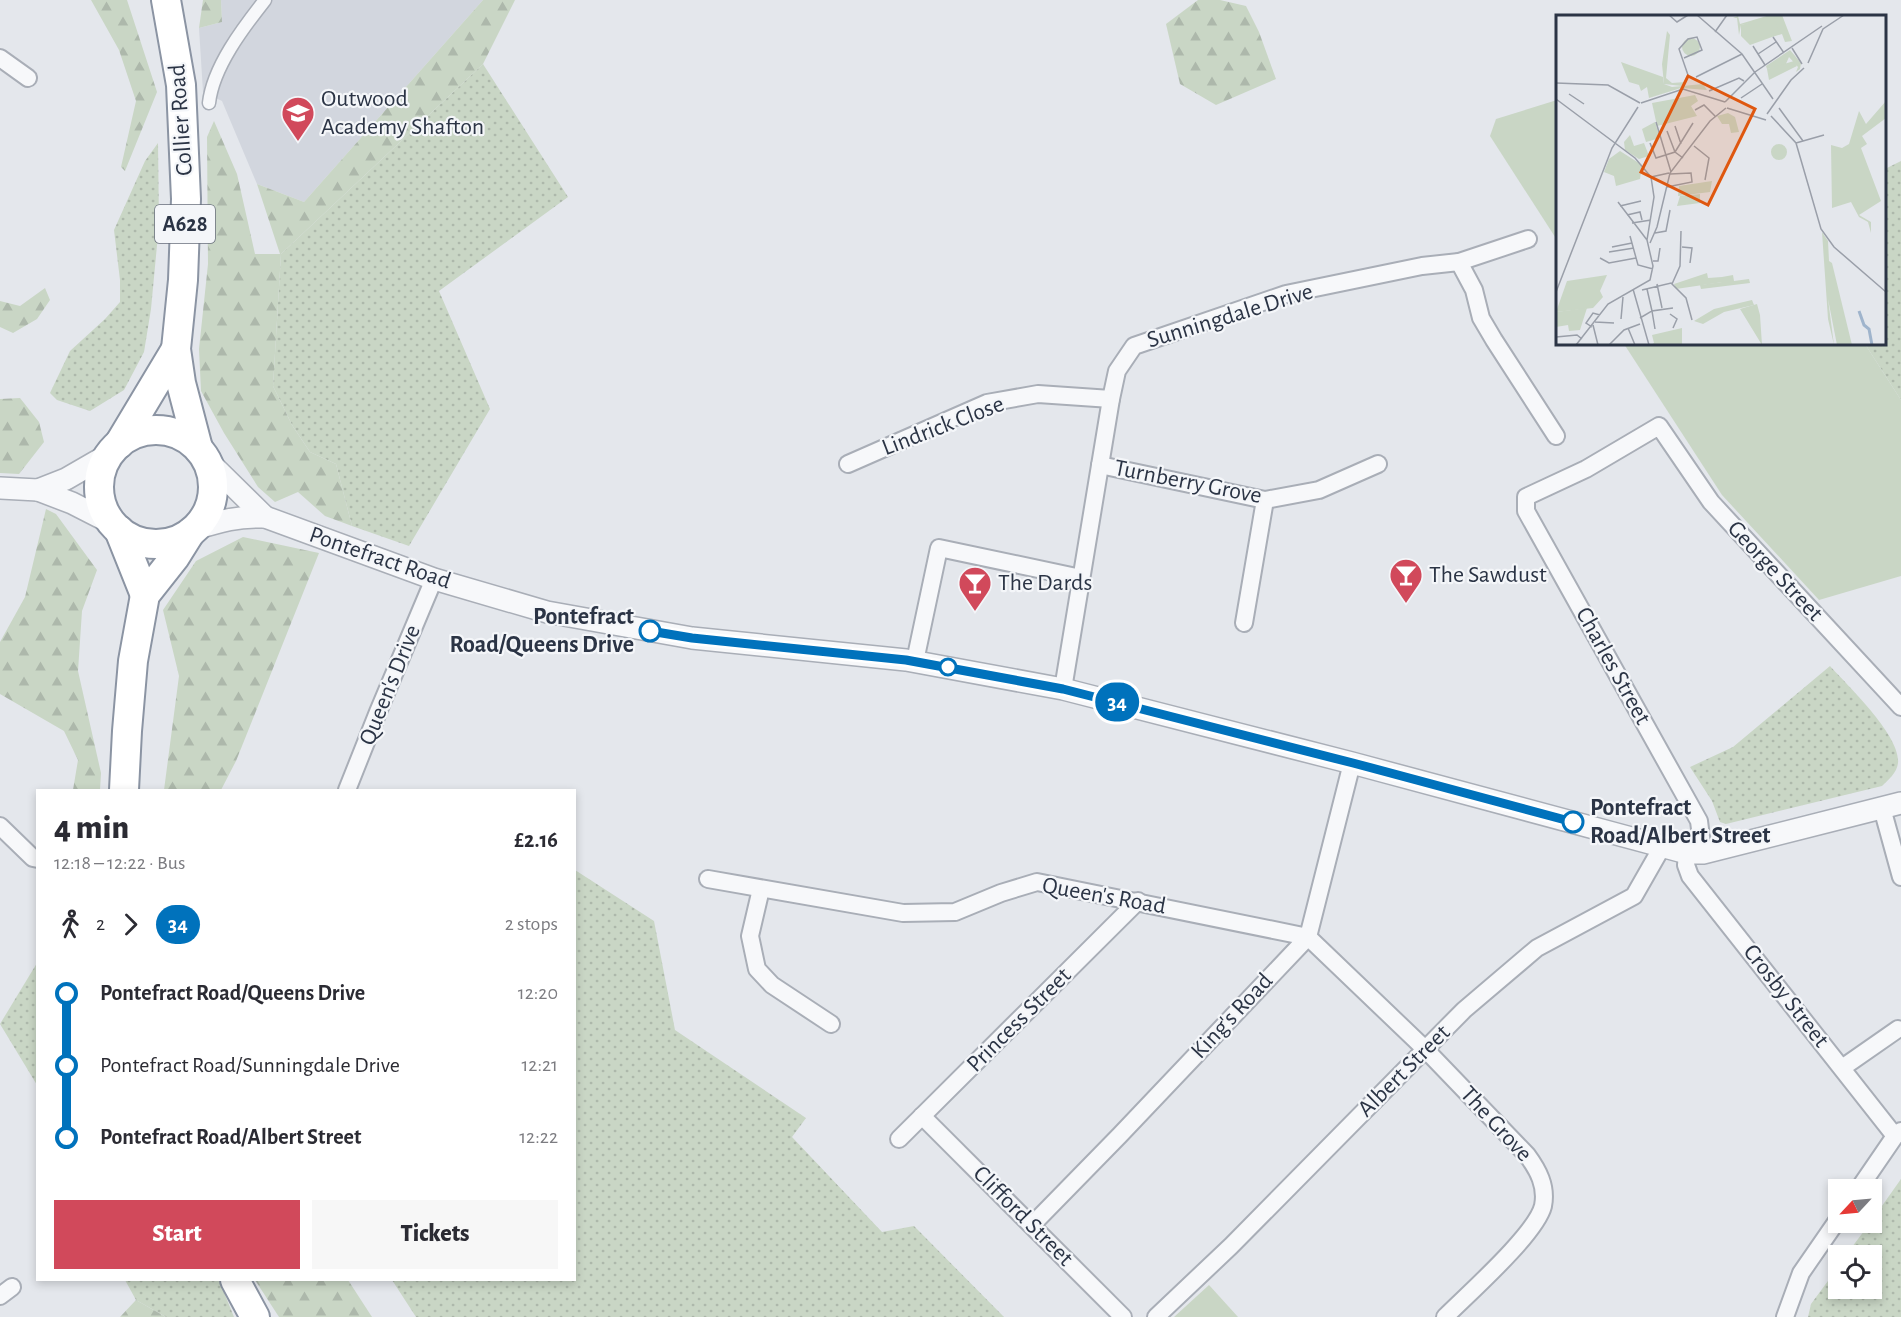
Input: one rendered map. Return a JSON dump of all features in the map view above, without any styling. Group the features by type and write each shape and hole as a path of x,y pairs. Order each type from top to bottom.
{"highway":[{"name":"Collier Road","path":"166,0 182,85 186,200 183,280 176,349 181,383 202,454"},
{"name":"Collier Road","path":"115,448 176,349"},
{"path":"115,448 142,432 168,431 184,437 202,454"},
{"name":"A628","path":"115,448 102,470 99,490 104,509 117,528 145,595"},
{"name":"A628","path":"124,789 133,661 145,595 207,514 213,496 213,477 202,454"},
{"path":"117,528 132,538 147,543 162,544 177,540 192,531"},
{"path":"236,1281 255,1317"}],"street":[{"path":"209,103 210,95 224,62 265,0"},
{"path":"0,58 28,78"},
{"name":"Sunningdale Drive","path":"1063,689 1111,399 1117,372 1134,346 1286,294 1422,266 1459,262 1528,239"},
{"path":"1459,262 1474,290 1481,318 1556,436"},
{"name":"Lindrick Close","path":"848,464 987,403 1038,394 1111,399"},
{"name":"George Street","path":"1542,489 1586,469 1659,426 1711,501 1901,707"},
{"path":"38,490 66,479 115,448"},
{"name":"Pontefract Road","path":"202,454 265,518"},
{"name":"Turnberry Grove","path":"1100,465 1265,500 1319,490 1378,464"},
{"path":"0,488 38,490 72,503 117,528"},
{"name":"Charles Street","path":"1542,489 1526,497 1526,511 1700,822 1695,853"},
{"path":"1244,623 1265,500"},
{"name":"Pontefract Road","path":"192,531 226,519 265,518 434,579 547,612 692,638 915,661 1063,689 1353,763 1662,847 1695,853 1891,805"},
{"path":"915,661 939,548 1081,579"},
{"name":"Queen's Drive","path":"347,789 434,579"},
{"name":"King's Road","path":"1032,1225 1308,937 1353,763"},
{"path":"1891,805 1901,877"},
{"path":"0,826 36,859"},
{"name":"Albert Street","path":"1156,1317 1231,1246 1464,1010 1537,948 1634,896 1662,847"},
{"name":"Crosby Street","path":"1695,853 1686,864 1690,876 1842,1068 1898,1133"},
{"name":"Queen's Road","path":"708,879 903,913 956,912 1001,893 1037,882 1308,937"},
{"path":"761,889 750,936 757,969 772,985 831,1024"},
{"name":"Princess Street","path":"899,1139 1138,901"},
{"path":"1308,937 1425,1049"},
{"path":"1842,1068 1898,1029"},
{"name":"The Grove","path":"1425,1049 1527,1155 1538,1170 1544,1189 1543,1207 1516,1246 1445,1317"},
{"name":"Clifford Street","path":"922,1116 1123,1317"},
{"path":"1866,1179 1898,1133"},
{"path":"1785,1317 1801,1273 1829,1233"}],"shaded area":[{"name":"Outwood Academy Shafton","path":"221,0 483,0 304,202 257,184 222,101 203,92 199,28 222,22"}],"green space":[{"path":"91,0 127,0 157,92 125,171 121,167 136,101 119,50"},
{"path":"203,0 221,0 222,22 199,28"},
{"path":"483,0 515,0 483,64 281,254 273,386 292,425 310,452 336,464 352,526 325,516 298,492 275,502 258,487 201,391 199,349 208,264 207,137 214,121 237,174 255,254 280,254 257,184 304,202"},
{"path":"1198,0 1220,0 1246,6 1259,32 1276,79 1216,105 1180,84 1166,24"},
{"path":"483,64 568,197 439,291 490,409 409,546 352,526 336,464 310,452 292,425 273,386 281,254"},
{"path":"1556,101 1556,238 1490,136 1496,119"},
{"path":"158,143 159,224 151,309 144,352 124,390 90,411 57,400 50,393 70,351 120,302 120,280 114,230 145,161"},
{"path":"1901,161 1901,400 1866,345 1886,345 1886,168"},
{"path":"45,288 50,300 37,319 13,333 0,327 0,301 20,306"},
{"path":"1625,345 1866,345 1901,400 1901,576 1819,600 1722,495"},
{"path":"20,398 39,422 44,442 19,474 0,473 0,399"},
{"path":"46,509 56,514 97,570 82,611 78,671 101,773 100,789 73,789 78,760 64,731 0,694 0,642 25,597"},
{"path":"243,537 319,553 236,761 222,789 164,789 179,676 163,610 196,561"},
{"path":"1830,666 1872,712 1891,739 1897,752 1898,763 1894,773 1882,786 1726,824 1720,822 1712,801 1690,767 1733,747"},
{"path":"576,871 654,921 675,1030 806,1118 792,1137 882,1232 914,1226 1004,1317 416,1317 393,1281 576,1281"},
{"path":"36,965 36,1083 0,1024"},
{"path":"1901,1179 1901,1317 1808,1317 1811,1304 1828,1281 1828,1299 1882,1299 1882,1245 1854,1245 1862,1233 1882,1233 1882,1206"},
{"path":"126,1281 219,1281 234,1317 166,1317 136,1300"},
{"path":"256,1281 349,1281 372,1317 279,1317"},
{"path":"1209,1285 1238,1317 1174,1317"},
{"path":"136,1300 166,1317 120,1317"}],"bus line":[{"name":"34","path":"650,631 692,638 906,660 1063,689 1573,822"}],"place":[{"name":"Outwood Academy Shafton","path":"298,142"},
{"name":"The Sawdust","path":"1406,604"},
{"name":"The Dards","path":"975,612"},
{"name":"Pontefract Road/Queens Drive","path":"650,631"},
{"name":"Pontefract Road/Albert Street","path":"1573,822"}]}
